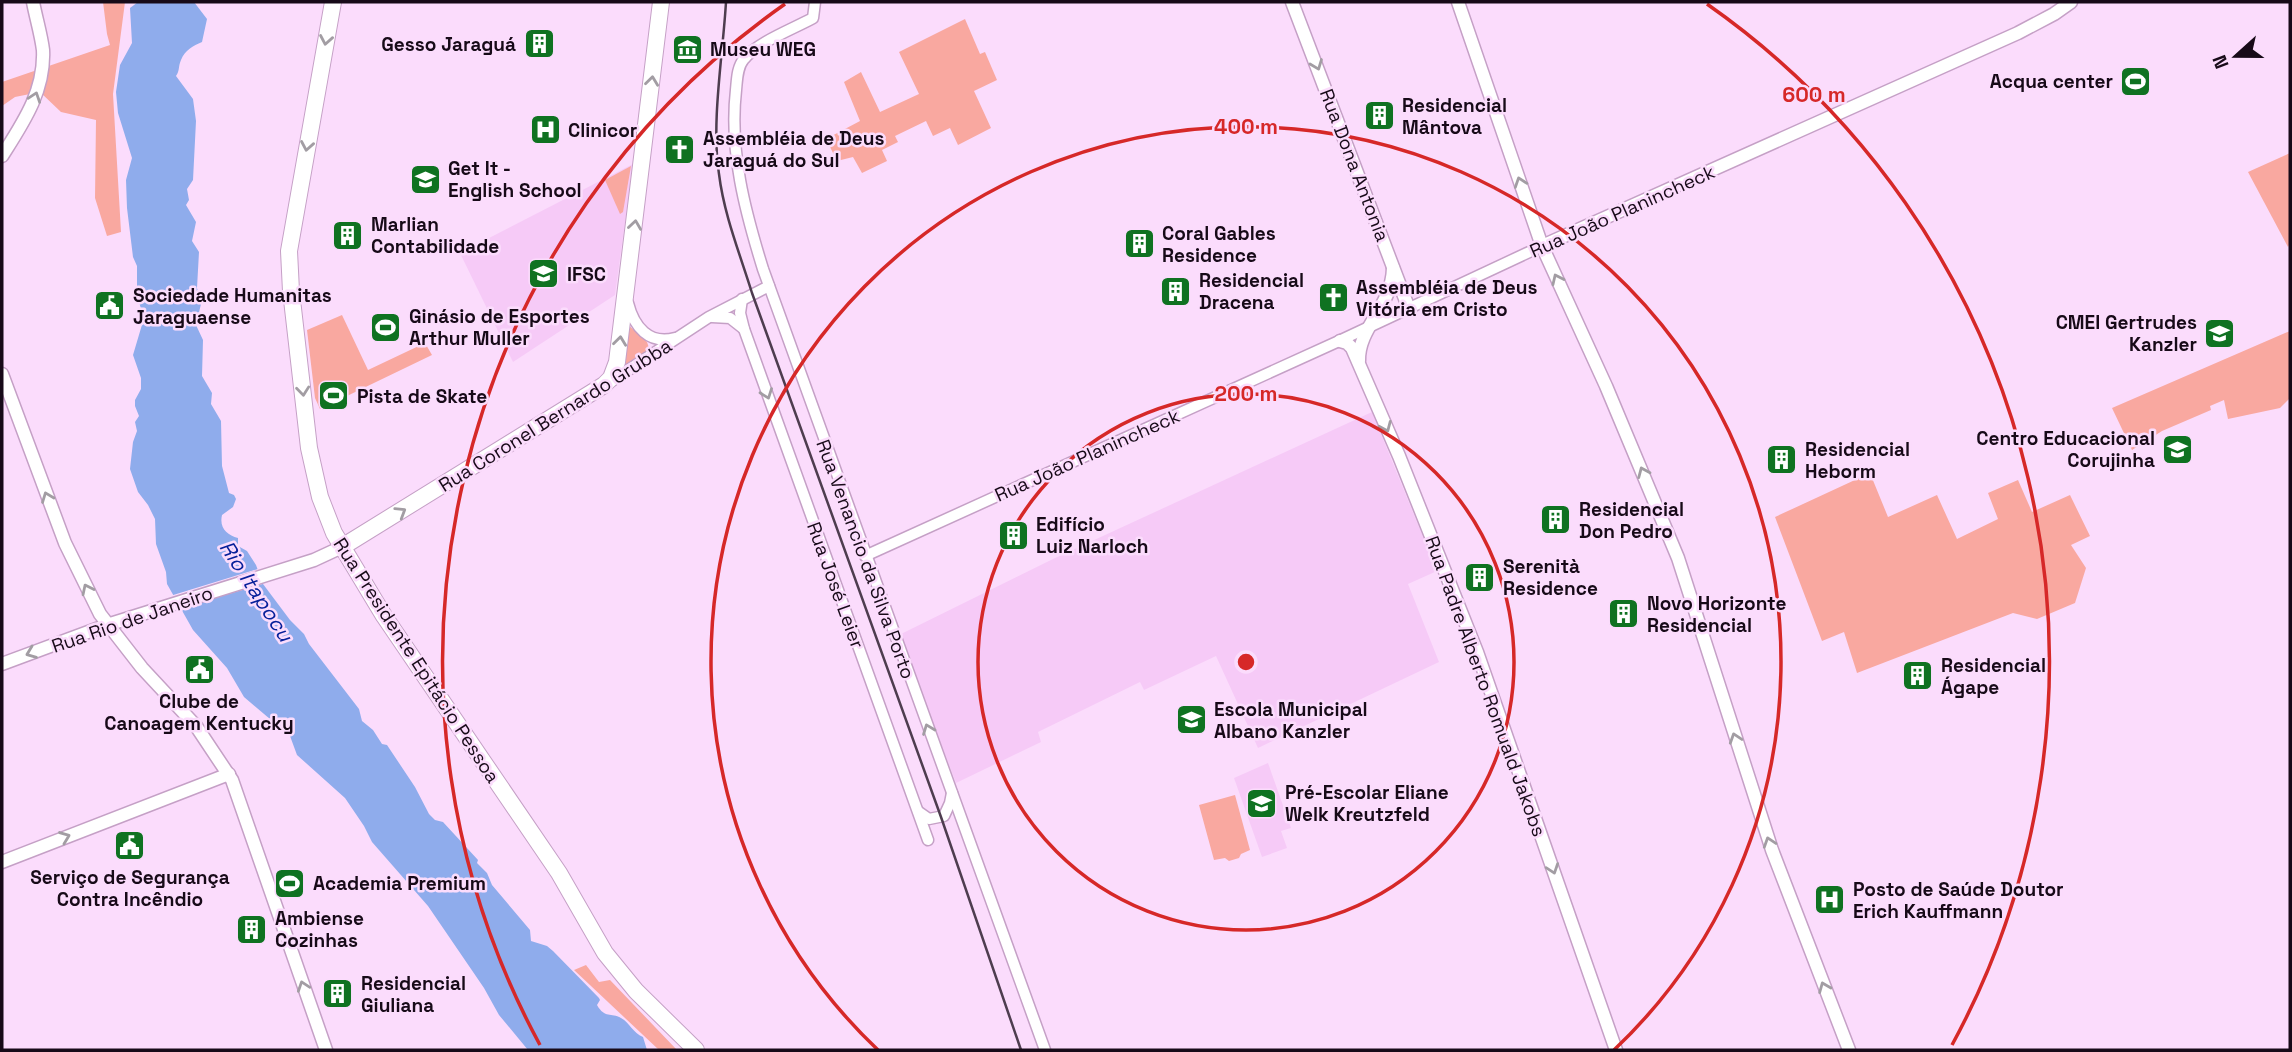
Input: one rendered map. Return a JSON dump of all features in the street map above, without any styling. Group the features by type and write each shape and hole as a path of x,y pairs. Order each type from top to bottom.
{"highway":[{"name":"Rua Presidente Epitácio Pessoa","path":"333,2 291,239 289,271 313,472 331,527 384,616 559,873 605,953 636,991 696,1050"},
{"path":"604,385 611,378 617,362 661,2"},
{"name":"Rua Coronel Bernardo Grubba","path":"342,547 604,385"}],"main road":[{"path":"2,156 30,111 41,78 43,50 33,2"},
{"name":"Rua Dona Antonia","path":"1292,2 1393,266 1388,295 1370,327"},
{"path":"1458,2 1542,246 1606,386 1675,550 1772,850 1849,1050"},
{"name":"Rua João Planincheck","path":"1542,246 2018,33 2071,2"},
{"path":"1393,266 1409,309"},
{"path":"1359,365 1360,345 1370,327"},
{"name":"Rua Padre Alberto Romuald Jakobs","path":"1340,341 1352,348 1399,456 1477,652 1616,1050"},
{"path":"2,374 69,552 107,625 142,668 197,726 224,776 238,795 326,1050"},
{"name":"Rua Rio de Janeiro","path":"2,664 132,616 314,560 342,547"},
{"path":"125,648 123,628 132,616"},
{"path":"2,862 224,776"}],"street":[{"name":"Rua Venancio da Silva Porto","path":"815,2 813,18 757,47 743,60 738,74 735,98 737,166 744,205 763,269 865,556 1045,1050"},
{"name":"Rua João Planincheck","path":"865,556 1340,341 1542,246"},
{"path":"763,269 753,292 774,299"},
{"name":"Rua Coronel Bernardo Grubba","path":"604,385 709,317 769,286"},
{"path":"626,293 633,321 649,336 654,345 650,356"},
{"name":"Rua José Leier","path":"742,299 740,313 744,330 928,840 928,832 939,818"},
{"path":"709,317 730,318 744,330"},
{"path":"649,336 664,340 678,337"},
{"path":"939,818 952,793"},
{"path":"916,807 925,818 939,818 964,827"}],"shaded area":[{"path":"103,2 125,2 113,94 121,232 107,236 95,198 96,120 61,112 40,92 15,97 2,106 2,82 110,45"},
{"path":"965,19 980,54 985,52 997,80 974,91 991,128 958,145 950,128 933,136 926,121 895,136 898,142 882,150 887,161 862,173 853,157 837,161 826,139 860,121 844,82 861,72 880,112 919,94 899,52"},
{"path":"2290,153 2290,243 2288,247 2248,172"},
{"name":"IFSC","path":"633,164 615,295 513,362 460,253"},
{"path":"631,166 623,212 620,214 605,180"},
{"path":"342,315 368,370 425,343 432,355 320,409 315,398 307,330"},
{"path":"625,322 647,342 649,348 621,368"},
{"path":"2290,331 2290,398 2280,408 2228,419 2224,400 2210,406 2211,410 2162,431 2132,450 2112,408"},
{"path":"1372,412 1437,571 1408,584 1439,662 1258,748 1216,656 1144,690 1140,682 1038,732 1041,742 956,783 899,635 1053,559"},
{"path":"1870,473 1888,517 1937,495 1957,539 1998,519 1988,493 2018,480 2032,512 2070,495 2090,536 2071,545 2086,568 2075,603 2037,619 2013,613 1857,673 1844,632 1822,641 1775,517"},
{"name":"Pré-Escolar Eliane Welk Kreutzfeld","path":"1268,763 1291,828 1281,831 1287,848 1262,857 1234,778"},
{"path":"1235,795 1250,850 1229,861 1225,858 1214,860 1199,805"},
{"path":"586,965 599,982 610,980 677,1050 659,1050 574,970"}],"water":[{"name":"Rio Itapocu","path":"138,2 194,2 207,19 202,42 185,54 176,76 193,99 196,121 193,180 187,189 189,200 186,205 196,222 192,241 199,252 197,288 201,304 196,325 203,340 202,376 212,393 211,404 221,421 222,466 229,493 236,499 233,507 222,515 223,527 227,533 238,538 238,546 247,551 263,584 359,709 362,721 373,730 382,744 387,745 429,814 435,820 443,822 478,860 477,863 487,873 492,885 530,930 531,941 553,951 599,998 597,1005 605,1014 624,1020 643,1037 647,1050 528,1050 499,1015 484,988 428,906 372,842 345,798 297,755 290,736 244,697 227,668 193,630 167,584 166,572 156,544 155,519 138,492 130,469 137,431 135,422 139,416 135,400 141,389 141,378 133,355 144,318 137,296 137,266 133,257 127,208 126,180 132,158 118,113 116,92 120,65 132,43 130,8"}],"pier":[{"path":"261,568 266,583 177,609 170,596"}],"railway":[{"path":"726,2 716,133 721,189 728,219 1021,1050"}],"place":[{"name":"Gesso Jaraguá","path":"539,44"},
{"name":"Museu WEG","path":"687,49"},
{"name":"Acqua center","path":"2136,81"},
{"name":"Residencial Mântova","path":"1379,116"},
{"name":"Clinicor","path":"545,130"},
{"name":"Assembléia de Deus Jaraguá do Sul","path":"680,149"},
{"name":"Get It - English School","path":"425,179"},
{"name":"Marlian Contabilidade","path":"348,235"},
{"name":"Coral Gables Residence","path":"1139,244"},
{"name":"IFSC","path":"544,274"},
{"name":"Residencial Dracena","path":"1176,291"},
{"name":"Assembléia de Deus Vitória em Cristo","path":"1333,298"},
{"name":"Sociedade Humanitas Jaraguaense","path":"110,306"},
{"name":"Ginásio de Esportes Arthur Muller","path":"386,327"},
{"name":"CMEI Gertrudes Kanzler","path":"2220,333"},
{"name":"Pista de Skate","path":"334,396"},
{"name":"Centro Educacional Corujinha","path":"2178,449"},
{"name":"Residencial Heborm","path":"1782,460"},
{"name":"Residencial Don Pedro","path":"1556,520"},
{"name":"Edifício Luiz Narloch","path":"1013,535"},
{"name":"Serenità Residence","path":"1480,577"},
{"name":"Novo Horizonte Residencial","path":"1624,614"},
{"name":"Clube de Canoagem Kentucky","path":"199,670"},
{"name":"Residencial Ágape","path":"1918,676"},
{"name":"Escola Municipal Albano Kanzler","path":"1191,720"},
{"name":"Pré-Escolar Eliane Welk Kreutzfeld","path":"1262,803"},
{"name":"Serviço de Segurança Contra Incêndio","path":"130,846"},
{"name":"Academia Premium","path":"290,883"},
{"name":"Posto de Saúde Doutor Erich Kauffmann","path":"1830,900"},
{"name":"Ambiense Cozinhas","path":"252,929"},
{"name":"Residencial Giuliana","path":"338,994"}]}
